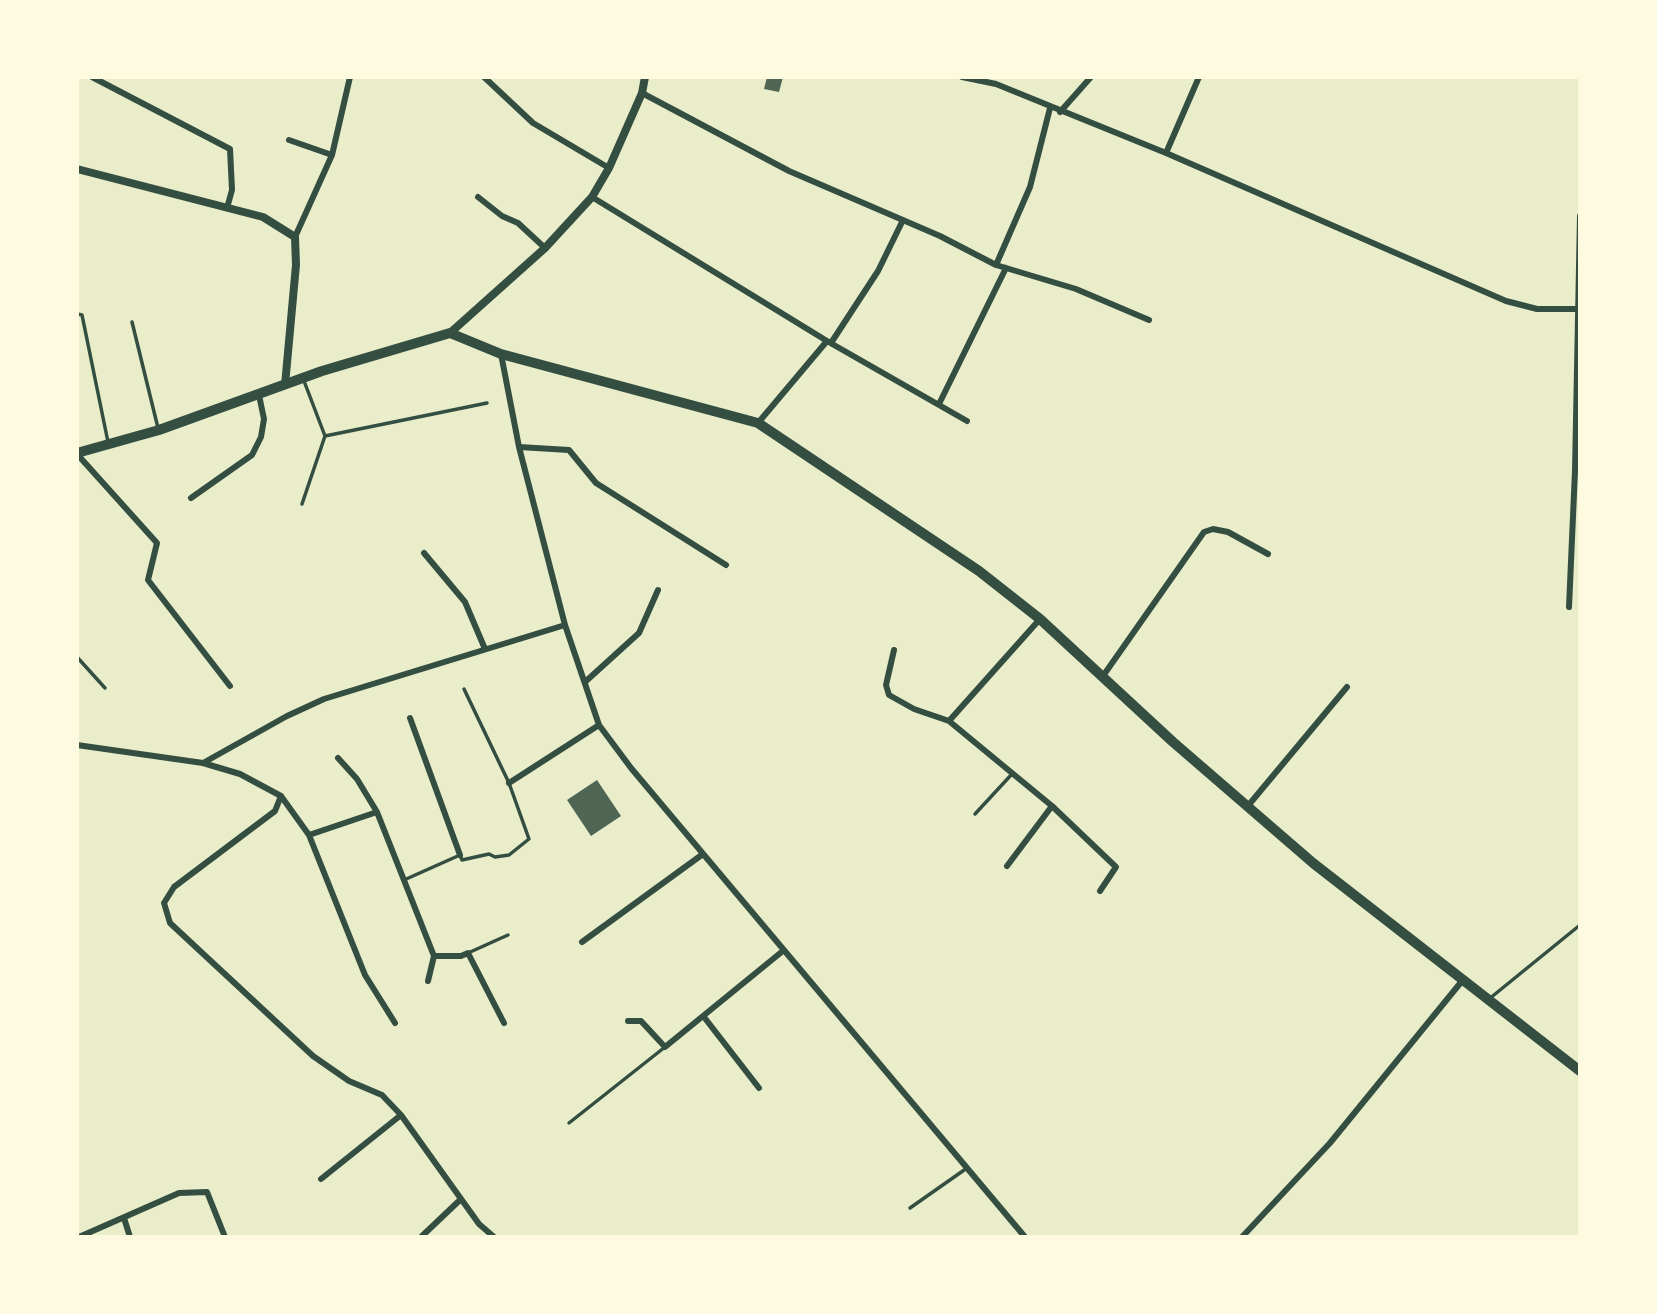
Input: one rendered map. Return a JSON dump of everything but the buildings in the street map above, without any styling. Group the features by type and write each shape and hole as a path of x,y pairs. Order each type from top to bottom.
{"main road":[{"path":"77,454 159,430 304,378 450,333 501,354 758,423 979,570 1040,619 1247,807 1462,981 1580,1071"}],"street":[{"path":"92,77 230,149 232,190 227,208"},
{"path":"285,385 296,265 295,237 332,155 350,77"},
{"path":"484,77 533,123 609,168"},
{"path":"450,333 545,248 592,197 609,168 642,93 645,77"},
{"path":"962,77 996,84 1166,153 1506,301 1537,309 1577,309"},
{"path":"1060,112 1091,77"},
{"path":"1166,153 1199,77"},
{"path":"642,93 789,171 903,220 996,265 1076,289 1149,320"},
{"path":"996,265 1030,187 1050,108"},
{"path":"289,140 332,155"},
{"path":"77,169 263,217 295,237"},
{"path":"478,197 502,216 517,223 545,248"},
{"path":"592,197 829,342 967,421"},
{"path":"1569,607 1578,472 1577,309 1580,216"},
{"path":"758,423 829,342 878,271 903,220"},
{"path":"939,404 1006,268"},
{"path":"501,354 519,447 565,625 598,725 1025,1237"},
{"path":"191,498 252,455 261,437 264,419 260,395"},
{"path":"519,447 569,450 596,483 726,565"},
{"path":"77,454 157,542 148,580 230,687"},
{"path":"1103,676 1204,532 1213,529 1228,532 1268,554"},
{"path":"424,553 465,602 485,649"},
{"path":"585,682 639,633 658,590"},
{"path":"949,721 1040,619"},
{"path":"203,763 287,716 324,699 565,625"},
{"path":"894,650 887,685 889,695 914,709 949,721 1052,807 1116,867 1100,891"},
{"path":"1247,807 1347,687"},
{"path":"410,718 460,855"},
{"path":"509,783 598,725"},
{"path":"77,745 203,763 240,774 281,796 309,835 365,975 395,1023"},
{"path":"338,758 356,779 377,812 435,956 428,981"},
{"path":"281,796 275,811 174,887 164,904 170,923 313,1056 349,1081 382,1095 401,1115 479,1224 494,1237"},
{"path":"1007,866 1052,807"},
{"path":"309,835 377,812"},
{"path":"582,942 703,854"},
{"path":"628,1021 641,1021 665,1047 784,950"},
{"path":"435,956 461,956 468,953 504,1023"},
{"path":"1242,1237 1330,1143 1462,981"},
{"path":"704,1017 759,1088"},
{"path":"321,1179 401,1115"},
{"path":"79,1237 179,1192 206,1192 225,1237"},
{"path":"421,1237 461,1199"},
{"path":"124,1217 130,1237"}],"lane":[{"path":"77,314 82,315 108,444"},
{"path":"132,322 159,430"},
{"path":"302,504 325,436 304,378"},
{"path":"325,436 487,403"},
{"path":"77,657 105,688"},
{"path":"404,880 460,855 462,860 489,854 495,857 509,855 529,839 509,783 464,689"},
{"path":"975,814 1013,774"},
{"path":"1487,1000 1580,925"},
{"path":"468,953 508,934"},
{"path":"569,1124 665,1047"},
{"path":"910,1208 967,1168"}]}
